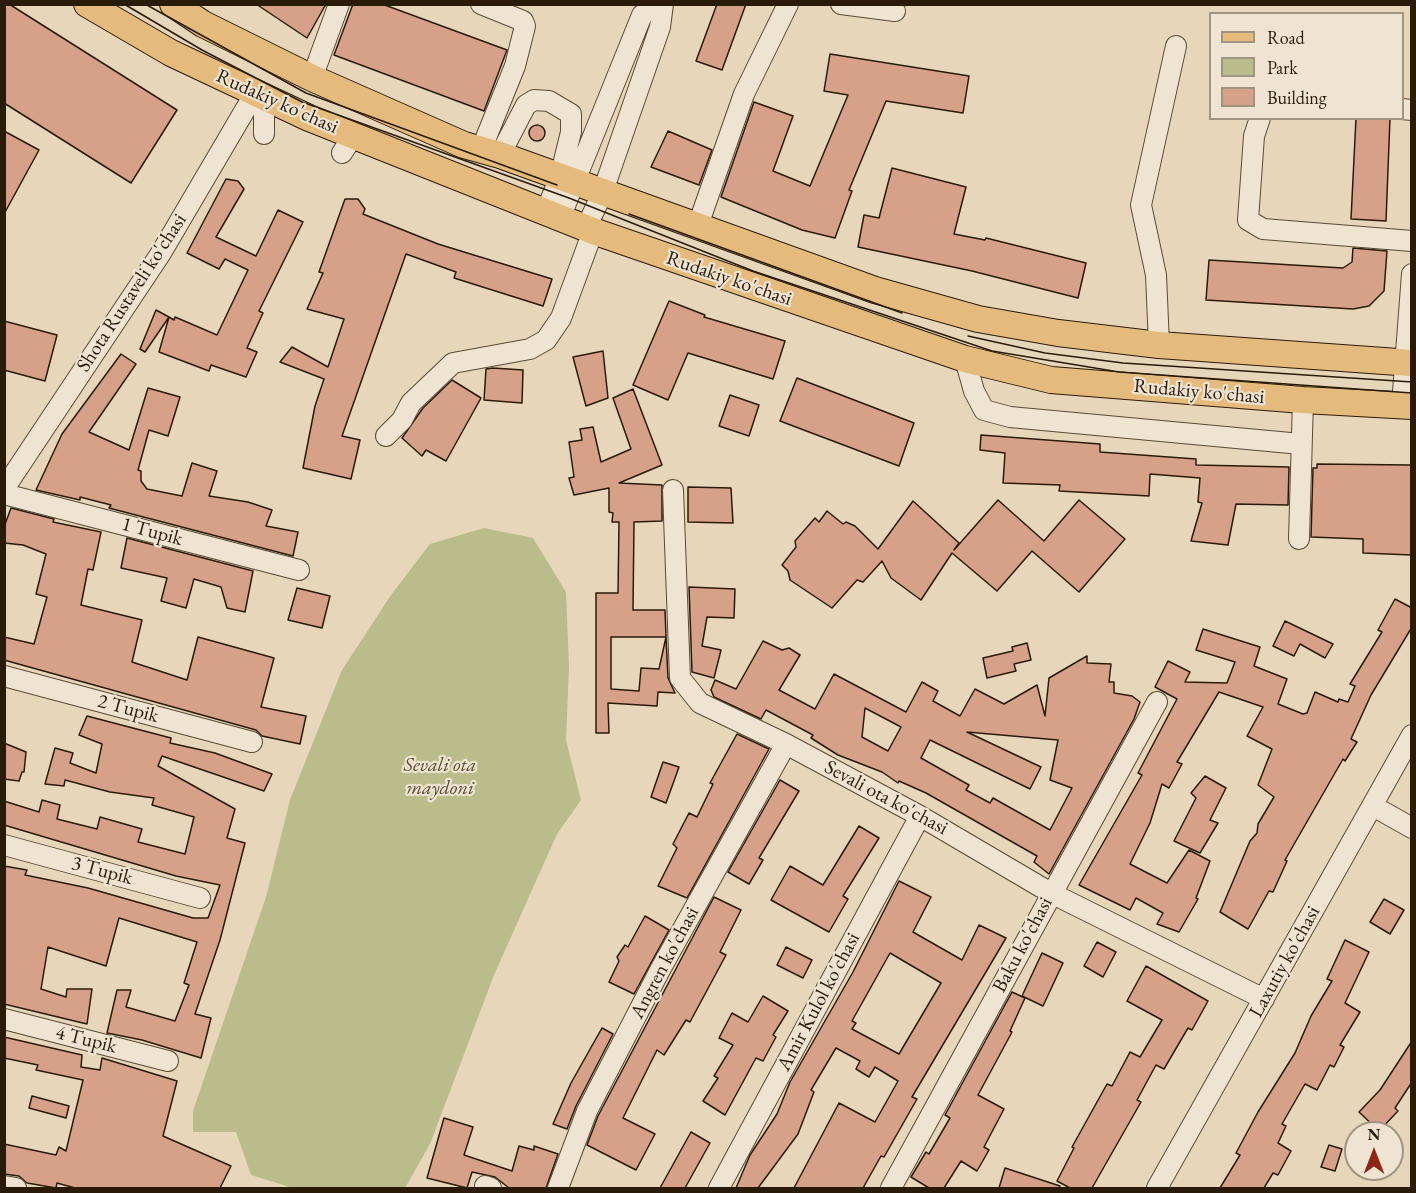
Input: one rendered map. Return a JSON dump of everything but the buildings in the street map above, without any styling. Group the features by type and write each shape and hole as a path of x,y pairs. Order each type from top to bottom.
{"main road":[{"name":"Rudakiy ko'chasi","path":"87,4 171,52 260,95 348,144 553,214 589,230 747,286 965,359 1051,380 1407,406"},
{"name":"Rudakiy ko'chasi","path":"173,4 203,24 312,78 464,145 490,152 875,290 978,319 1058,333 1159,345 1408,363"},
{"path":"747,286 762,251"}],"street":[{"path":"312,78 339,4"},
{"path":"481,4 525,13 525,26 515,66 490,152"},
{"path":"553,214 642,15 656,4"},
{"path":"386,436 402,420 411,403 453,363 530,349 546,340 561,318 589,230 660,27 663,4"},
{"path":"697,228 744,94 788,4"},
{"path":"841,4 895,11"},
{"path":"1159,345 1156,275 1141,205 1176,46"},
{"path":"260,95 264,134"},
{"name":"Shota Rustaveli ko'chasi","path":"4,489 161,253 260,95"},
{"path":"490,152 526,105 534,100 549,101 571,114 573,122 568,180"},
{"path":"1259,120 1254,136 1248,220 1263,229 1412,241"},
{"path":"1407,406 1412,274"},
{"path":"965,359 974,391 984,410 1010,417 1301,444"},
{"path":"1299,539 1303,400"},
{"name":"Sevali ota ko'chasi","path":"673,490 680,678 700,703 786,744 920,816 1051,893 1264,999"},
{"name":"1 Tupik","path":"4,494 299,570"},
{"name":"2 Tupik","path":"4,676 252,742"},
{"name":"Baku ko'chasi","path":"891,1188 1157,702"},
{"name":"Laxutiy ko'chasi","path":"1157,1188 1412,735"},
{"name":"Angren ko'chasi","path":"558,1188 587,1111 660,969 786,744"},
{"path":"1373,806 1412,828"},
{"name":"Amir Kulol ko'chasi","path":"719,1188 920,816"},
{"name":"3 Tupik","path":"4,845 200,898"},
{"name":"4 Tupik","path":"4,1019 168,1061"},
{"path":"4,1185 16,1188"}],"green space":[{"name":"Sevali ota maydoni","path":"484,528 533,538 566,592 569,667 566,740 581,800 557,834 494,975 430,1144 405,1188 293,1188 251,1175 236,1132 193,1132 193,1111 266,897 290,800 342,670 391,595 430,544"}],"tram line":[{"path":"124,4 202,50 302,102 569,198 753,271 992,351 1119,372 1412,393"},
{"path":"145,4 306,93 557,185"},
{"path":"629,214 902,313"},
{"path":"968,336 1045,353 1123,363 1412,382"}]}
